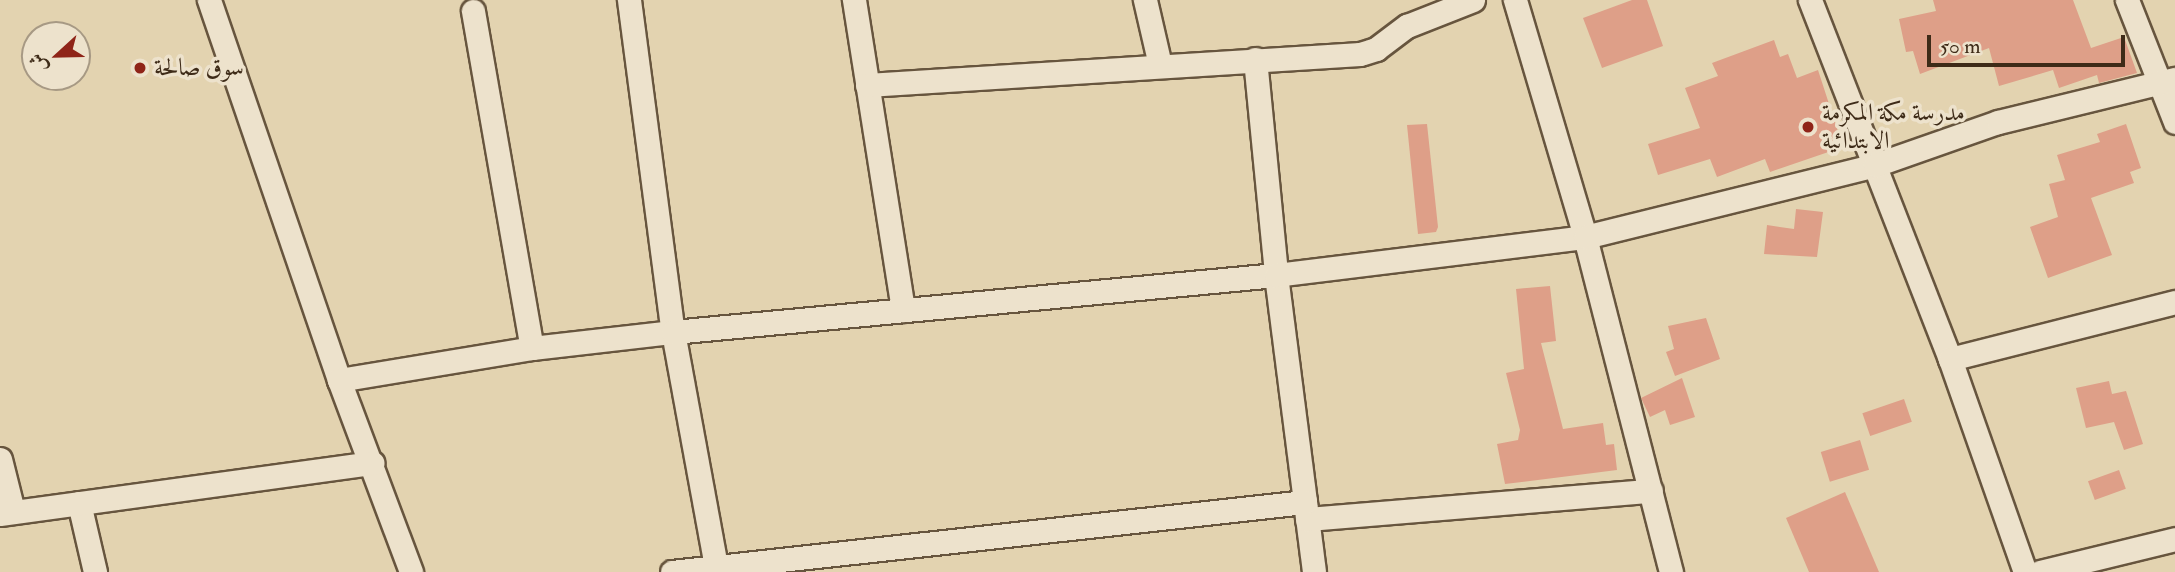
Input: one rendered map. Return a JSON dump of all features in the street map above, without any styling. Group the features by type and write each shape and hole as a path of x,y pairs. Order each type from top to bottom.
{"street":[{"path":"209,0 339,380 373,463 411,572"},
{"path":"629,0 673,331 716,567"},
{"path":"854,0 903,310"},
{"path":"1145,0 1160,65"},
{"path":"867,85 1360,54 1376,49 1407,26 1473,0"},
{"path":"1516,0 1586,237 1671,572"},
{"path":"1811,0 1950,359 2025,572"},
{"path":"2127,0 2168,81 2175,122"},
{"path":"473,10 532,348"},
{"path":"1255,59 1276,275 1314,572"},
{"path":"339,380 532,348 673,331 1276,275 1586,237 1875,165 1998,122 2168,81"},
{"path":"1950,359 2175,302"},
{"path":"0,459 7,512 373,463"},
{"path":"672,572 716,567 867,562 1306,510 1651,491"},
{"path":"79,503 94,572"},
{"path":"2040,572 2175,539"}],"building":[{"path":"1632,0 1647,0 1663,46 1602,68 1583,18"},
{"path":"1933,0 2073,0 2091,48 2124,37 2137,73 2099,83 2097,75 2059,88 2053,70 1999,86 1989,48 1920,74 1913,51 1906,52 1899,19 1936,11"},
{"path":"1774,40 1780,57 1788,54 1797,78 1818,70 1843,147 1770,172 1765,159 1717,177 1710,159 1658,175 1648,144 1700,128 1685,88 1718,76 1712,63"},
{"path":"1427,124 1438,227 1436,232 1418,234 1407,125"},
{"path":"2126,124 2141,168 2130,172 2134,183 2091,198 2112,255 2048,278 2030,227 2058,217 2049,184 2065,180 2057,155 2100,142 2097,134"},
{"path":"1796,209 1823,212 1817,257 1764,254 1767,225 1794,229"},
{"path":"1550,286 1556,341 1541,343 1563,429 1603,423 1606,445 1614,444 1617,470 1505,484 1497,444 1518,440 1520,430 1506,373 1524,369 1516,289"},
{"path":"1706,318 1720,359 1675,376 1666,352 1674,349 1668,326"},
{"path":"1682,378 1695,417 1670,425 1665,410 1650,417 1641,398"},
{"path":"2109,381 2112,394 2126,391 2143,444 2124,450 2114,422 2086,428 2076,388"},
{"path":"1904,399 1912,422 1870,436 1862,413"},
{"path":"1860,440 1869,470 1830,482 1821,452"},
{"path":"2119,470 2126,489 2095,500 2088,481"},
{"path":"1845,492 1879,572 1809,572 1786,518"}],"place":[{"name":"سوق صالحة","path":"140,68"},
{"name":"مدرسة مكة المكرمة الابتدائية","path":"1808,127"}]}
